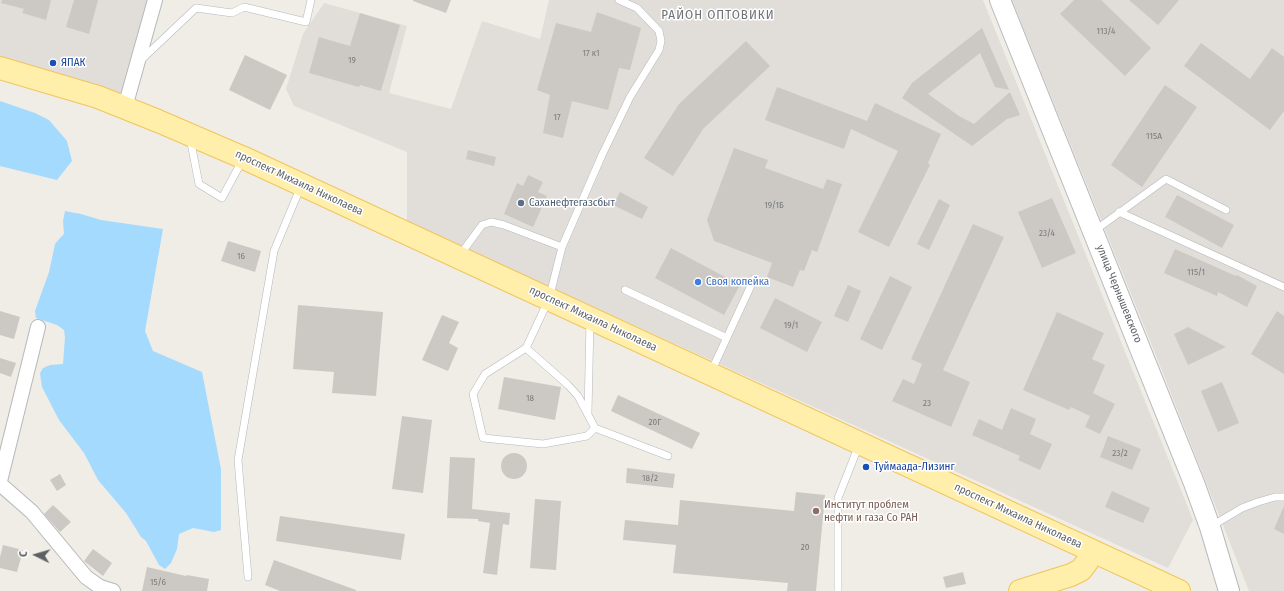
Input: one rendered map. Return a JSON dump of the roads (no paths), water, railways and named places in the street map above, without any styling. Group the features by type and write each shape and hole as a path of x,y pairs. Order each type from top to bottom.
{"main road":[{"name":"улица Чернышевского","path":"1000,0 1194,483 1210,527 1229,591"},
{"name":"проспект Михаила Николаева","path":"0,68 86,93 125,107 244,158 1179,591"},
{"path":"1020,591 1071,575 1081,570 1092,551"}],"street":[{"path":"125,107 155,0"},
{"path":"0,481 38,327"},
{"path":"0,484 32,512 86,577 100,587 113,591"}],"lane":[{"path":"137,64 196,8 232,13 245,4 306,22 311,0"},
{"path":"595,428 587,436 542,444 483,438 473,394 485,374 526,348 549,299 562,248 608,142 630,96 659,50 661,41 659,31 637,8 619,0"},
{"path":"189,134 198,184 222,198 244,158"},
{"path":"1093,231 1166,179 1226,210"},
{"path":"248,577 238,460 274,251 302,184"},
{"path":"1120,212 1284,287"},
{"path":"459,257 482,225 491,222 504,225 562,248"},
{"path":"710,374 754,279"},
{"path":"625,290 727,338"},
{"path":"588,415 590,318"},
{"path":"526,348 568,385 578,396 595,428 668,456"},
{"path":"838,591 838,498 860,443"},
{"path":"1210,527 1242,508 1275,497 1284,497"}],"water":[{"path":"0,101 35,113 49,120 67,141 72,161 57,180 0,166"},
{"path":"65,211 101,220 163,229 145,331 153,351 202,372 221,469 221,530 214,532 193,528 179,534 177,549 171,563 165,569 159,565 146,541 141,537 126,513 98,480 84,453 59,420 42,387 40,373 43,368 50,365 63,364 65,337 64,330 57,325 36,318 35,311 49,272 55,244 64,234 63,221"}],"place":[{"name":"ЯПАК","path":"53,63"},
{"name":"Саханефтегазсбыт","path":"521,203"},
{"name":"Своя копейка","path":"698,282"},
{"name":"Туймаада-Лизинг","path":"866,467"},
{"name":"Институт проблем нефти и газа Со РАН","path":"816,511"}],"district":[{"name":"РАЙОН ОПТОВИКИ","path":"718,15"}]}
